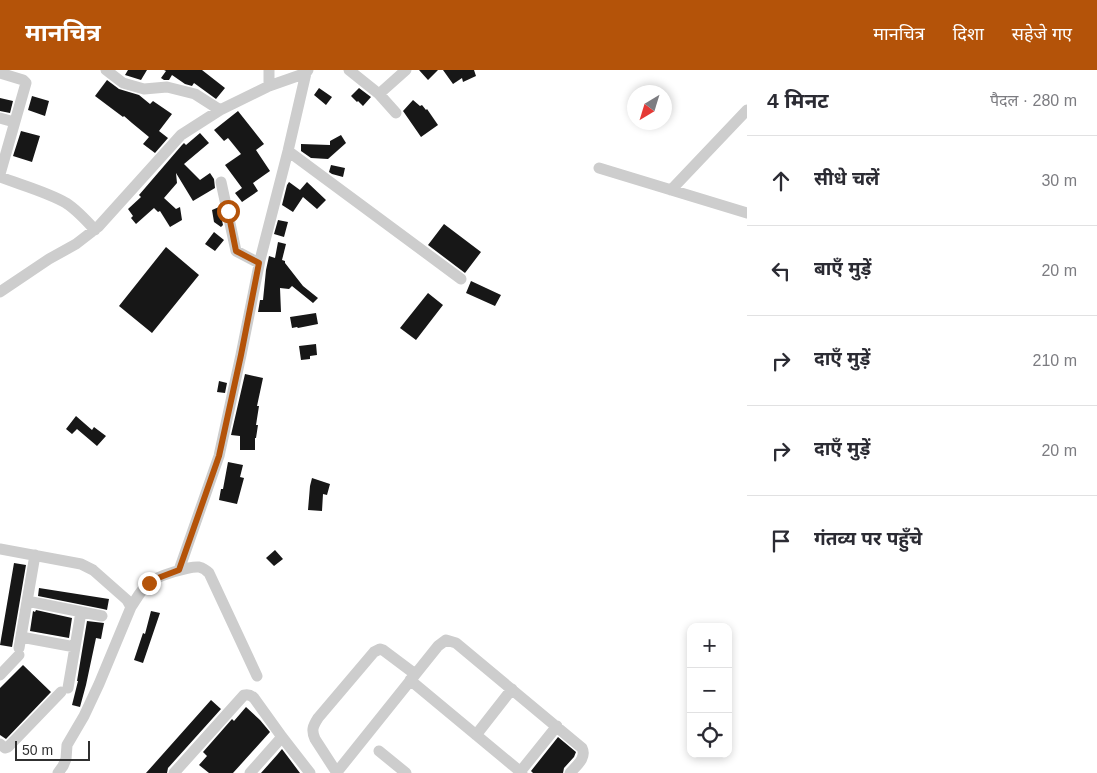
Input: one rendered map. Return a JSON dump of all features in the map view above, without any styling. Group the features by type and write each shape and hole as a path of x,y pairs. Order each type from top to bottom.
{"street":[{"path":"106,70 123,82 144,89 167,87 195,94 220,110"},
{"path":"269,70 269,86"},
{"path":"349,70 379,94 396,113"},
{"path":"379,94 406,70"},
{"path":"0,292 95,230 181,135 220,110 269,86 307,71"},
{"path":"176,571 219,456 259,263 307,71"},
{"path":"0,73 26,82 0,175 66,204 74,209 95,230"},
{"path":"671,190 747,110"},
{"path":"0,118 14,122"},
{"path":"288,151 460,279"},
{"path":"599,168 747,213"},
{"path":"221,182 236,251 259,263"},
{"path":"0,549 87,566 127,600 132,607"},
{"path":"0,675 19,647 35,555"},
{"path":"58,773 66,760 67,745 84,716 132,607 139,594 153,580 176,571 198,567 209,573 257,676"},
{"path":"27,601 102,616"},
{"path":"0,744 5,748 8,747 64,690 75,647 81,612"},
{"path":"556,726 521,772 476,735 412,677 382,650 378,650 374,652 318,718 312,733 337,773 412,677 438,646 446,640 456,642 556,726 582,748 584,756 570,773"},
{"path":"19,647 75,647"},
{"path":"476,735 512,689"},
{"path":"191,773 178,769 244,695 247,694 254,698 310,773"},
{"path":"250,773 282,737"},
{"path":"379,751 406,773"}],"building":[{"path":"128,70 147,70 141,80 125,75"},
{"path":"164,70 202,70 225,88 216,99 194,83 192,86 185,84 172,75 169,80 164,80 161,78 166,71"},
{"path":"419,70 438,70 428,80"},
{"path":"443,70 474,70 476,76 463,82 462,78 453,84"},
{"path":"107,80 119,89 139,95 150,104 153,101 172,114 159,131 168,138 155,153 143,144 149,137 124,116 95,96"},
{"path":"319,88 332,97 326,105 314,95"},
{"path":"359,88 371,97 363,106 351,96"},
{"path":"32,96 49,101 45,116 28,110"},
{"path":"0,98 13,101 10,113 0,111"},
{"path":"413,100 427,109 438,125 421,137 403,111"},
{"path":"238,111 264,144 256,150 270,171 253,183 258,191 242,202 235,193 242,188 225,165 241,154 228,138 224,141 214,130"},
{"path":"21,131 40,136 32,162 13,156"},
{"path":"200,133 209,143 184,164 200,180 210,173 214,179 215,188 193,201 176,173 177,183 164,198 176,209 180,207 182,220 170,227 160,211 158,212 154,208 136,224 131,218 133,216 128,209 141,197 139,195 182,145 184,143 186,145"},
{"path":"341,135 346,143 328,159 311,158 301,151 301,144 330,145 330,141"},
{"path":"331,165 345,168 343,177 329,172"},
{"path":"289,182 300,190 307,182 326,200 317,209 303,197 293,212 282,205"},
{"path":"219,207 223,225 221,227 214,222 212,210"},
{"path":"278,220 288,222 284,237 274,234"},
{"path":"444,224 481,252 465,273 428,245"},
{"path":"214,232 224,240 215,251 205,244"},
{"path":"278,242 286,244 282,260 285,261 303,286 318,298 313,303 292,286 289,289 280,288 281,312 258,312 260,300 263,300 269,256 275,258"},
{"path":"166,247 199,275 152,333 119,306"},
{"path":"471,281 501,295 495,306 466,293"},
{"path":"428,293 443,305 416,340 400,328"},
{"path":"316,313 318,324 292,328 290,317"},
{"path":"316,344 317,355 310,356 310,359 301,360 299,346"},
{"path":"245,374 263,378 257,406 259,406 255,450 240,450 240,436 231,435"},
{"path":"219,381 227,383 225,393 217,392"},
{"path":"76,416 92,430 94,427 106,436 97,446 77,429 72,434 66,429"},
{"path":"228,462 243,465 240,477 244,478 237,504 219,500"},
{"path":"312,478 330,484 327,495 323,494 322,511 308,510"},
{"path":"275,550 283,559 274,566 266,558"},
{"path":"14,563 26,565 12,647 0,645"},
{"path":"39,588 109,599 107,610 38,596"},
{"path":"36,610 72,618 69,638 30,631 33,611 35,612"},
{"path":"151,611 160,613 143,663 134,660 143,633 145,634"},
{"path":"87,621 104,623 101,639 96,638 80,707 72,705 78,681"},
{"path":"23,665 51,692 6,739 0,735 0,688"},
{"path":"211,700 221,709 168,768 167,773 146,773"},
{"path":"246,707 270,732 233,773 209,773 199,765 207,756 203,752 232,719 234,721"},
{"path":"558,737 576,752 564,768 563,773 533,773 531,771"},
{"path":"282,749 300,773 261,773 277,755"}],"route":[{"path":"149,583 179,570 219,456 241,355 259,263 236,251 228,211"}]}
